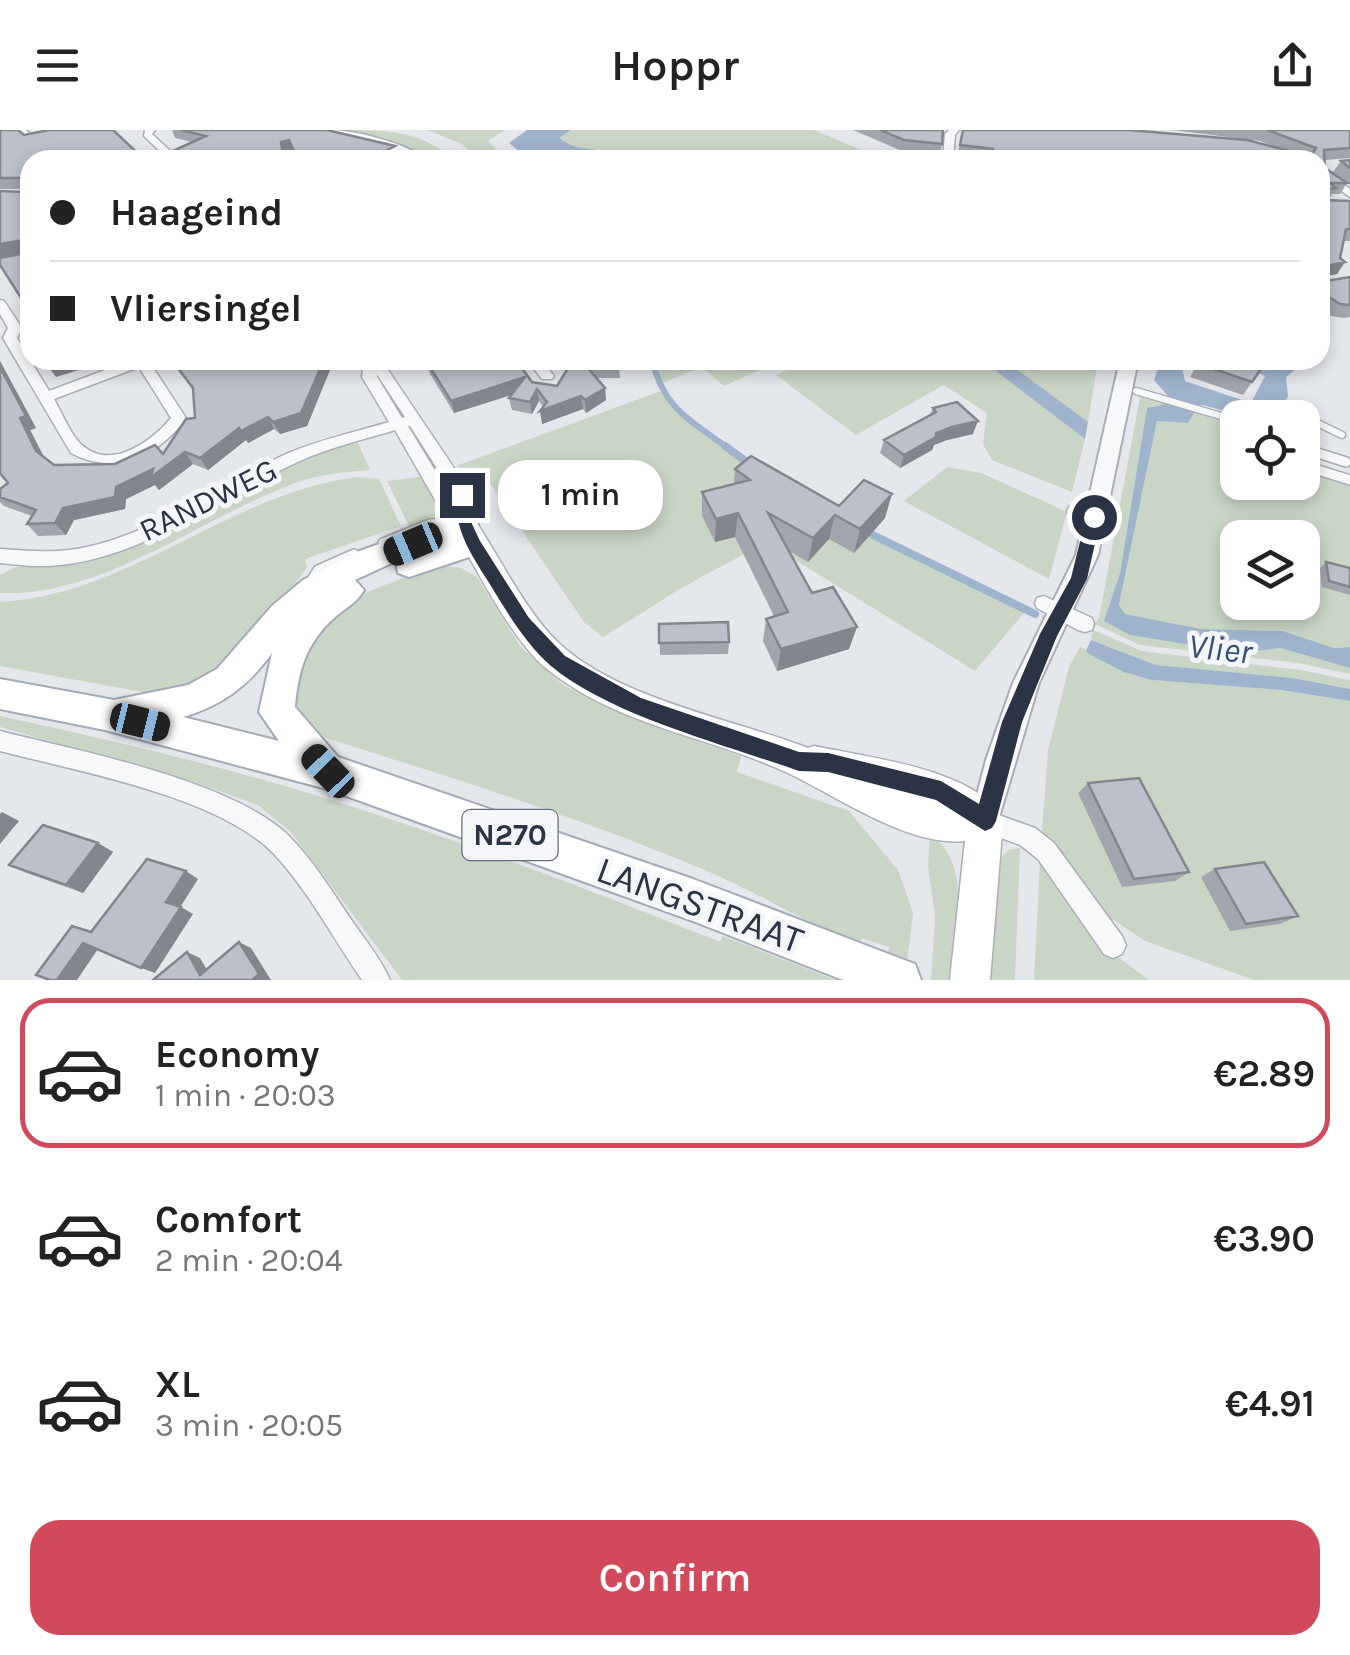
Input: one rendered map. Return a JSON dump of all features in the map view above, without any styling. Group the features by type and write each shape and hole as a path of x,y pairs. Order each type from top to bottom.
{"main road":[{"name":"N270","path":"104,714 174,706 226,682 276,622 301,598 335,576 469,534"},
{"path":"328,771 278,712 279,676 290,648 317,612 346,591 469,534 523,623 559,661 635,705 799,761 847,788 940,826 985,821 970,977"},
{"name":"LANGSTRAAT","path":"0,694 104,714 328,771 694,900 890,976"}],"street":[{"path":"21,130 30,139 44,140 82,130"},
{"path":"150,130 146,134 163,150"},
{"path":"333,130 404,150"},
{"path":"1330,165 1335,164"},
{"path":"1330,177 1350,194"},
{"path":"0,304 14,328 10,338 20,355"},
{"path":"29,370 76,449 88,457 109,460 129,456 158,442 179,418 149,370"},
{"path":"46,398 117,370"},
{"path":"370,370 370,377 404,422 444,501 469,534"},
{"path":"542,370 547,376"},
{"path":"1113,944 1046,851 1027,836 985,821 1012,722 1052,607 1079,579 1084,514 1129,389 1129,370"},
{"name":"RANDWEG","path":"3,560 110,546 198,509 294,457 404,422"},
{"path":"1052,607 1086,624"},
{"path":"0,742 127,776 219,805 250,820 278,842 377,980"}],"lane":[{"path":"935,133 952,132"},
{"path":"1129,389 1220,415"},
{"path":"1320,424 1342,435"},
{"path":"1320,454 1346,462"},
{"path":"1320,471 1350,480"}],"green space":[{"path":"341,130 415,137 442,150 401,150"},
{"path":"427,130 505,130 488,141 497,150 468,150"},
{"path":"571,130 814,130 861,150 606,150 578,147 558,138"},
{"path":"653,370 694,370 657,385"},
{"path":"705,370 760,370 724,386"},
{"path":"788,370 994,370 1085,439 1072,492 992,460 983,444 987,413 944,385 856,435 776,375"},
{"path":"1017,370 1096,370 1088,422"},
{"path":"661,391 694,423 792,488 869,531 1028,608 975,671 766,542 603,637 584,622 485,476 456,466"},
{"path":"1140,397 1167,404 1147,409 1120,573 1104,621 1240,653 1280,648 1350,668 1350,674 1298,663 1140,645 1095,624"},
{"path":"1196,411 1220,419 1220,500 1320,500 1320,473 1350,483 1350,647 1334,648 1283,631 1201,629 1124,614 1119,605 1157,421"},
{"path":"358,443 370,470 301,481 154,551 77,582 39,591 0,593 0,575 13,568 149,539 280,469 319,452"},
{"path":"947,467 981,473 1067,512 1049,579 904,501"},
{"path":"426,476 437,498 435,518 410,528 387,481"},
{"path":"357,477 379,479 401,526 305,559 307,567 271,618 223,673 164,696 0,666 0,602 47,595 93,582 266,502"},
{"path":"435,565 461,568 477,577 520,646 563,685 631,718 741,756 737,772 849,811 898,870 913,913 905,980 884,980 889,947 862,938 859,944 656,850 329,739 308,728 293,704 301,645 348,600"},
{"path":"1093,630 1142,651 1300,670 1350,680 1350,689 1293,678 1156,665 1091,640"},
{"path":"1080,647 1152,680 1281,690 1350,701 1350,980 1254,980 1145,941 1093,906 1042,832 1048,750 1069,667"},
{"path":"0,716 199,763 369,812 521,865 720,942 723,936 835,980 402,980 291,832 258,805 191,781 0,727"},
{"path":"930,835 944,847 957,882 957,923 949,980 931,980 935,917 928,866"},
{"path":"1020,848 1015,980 991,980 1001,858 1009,850"},
{"path":"1040,861 1103,946 1149,980 1034,980"}],"water":[{"path":"527,130 571,130 559,138 578,147 601,150 518,150 509,143"},
{"path":"994,370 1018,370 1088,422 1085,439"},
{"path":"1158,370 1182,370 1185,381 1242,400 1220,400 1220,410 1198,406 1188,423 1157,421 1119,605 1125,614 1201,629 1283,631 1334,648 1350,647 1350,668 1280,648 1241,653 1130,635 1104,621 1120,573 1147,408 1167,404 1168,396 1154,380"},
{"path":"1252,370 1295,370 1286,377 1288,397 1253,400 1265,376"},
{"path":"1091,640 1156,665 1293,678 1350,689 1350,701 1281,690 1152,680 1124,672 1089,654 1086,651"}],"building":[{"path":"0,130 18,130 24,135 49,130 113,130 134,150 20,150 20,178 0,178"},
{"path":"181,130 327,130 395,146 387,150 294,150 289,140 281,142 282,150 175,150 206,136"},
{"path":"880,130 943,130 942,144 904,140"},
{"path":"963,130 1128,130 1247,140 1285,150 992,150 960,145"},
{"path":"1267,130 1350,130 1350,148 1315,150"},
{"path":"1330,171 1347,183 1330,183"},
{"path":"0,191 20,192 20,241 0,244"},
{"path":"1330,200 1350,201 1350,229 1346,229 1340,258 1345,262 1330,265"},
{"path":"20,254 20,296 0,265 0,258"},
{"path":"1350,277 1350,305 1330,298 1330,280"},
{"path":"0,367 26,416 20,418 36,451 54,465 115,464 155,445 163,454 186,419 195,418 193,388 180,370 320,370 301,413 273,422 268,417 241,431 239,428 200,458 185,452 150,478 153,469 116,487 115,497 63,508 55,523 27,524 36,510 0,497 0,489 8,483 0,473"},
{"path":"432,370 523,370 532,382 557,386 567,370 589,370 605,388 585,400 581,396 540,411 547,402 537,389 530,402 509,398 525,377 451,401"},
{"path":"1217,370 1260,370 1252,382"},
{"path":"957,402 978,421 936,433 936,437 904,455 884,440 936,412 933,408"},
{"path":"751,456 839,506 864,480 892,494 860,529 835,515 813,538 768,513 812,593 833,587 857,627 781,649 766,619 788,612 738,513 716,519 702,492 750,480 735,469"},
{"path":"1326,562 1350,568 1350,587 1329,581"},
{"path":"728,622 729,642 659,643 659,624"},
{"path":"1139,778 1189,872 1134,879 1088,783"},
{"path":"43,825 98,843 66,885 9,865"},
{"path":"147,859 186,871 166,902 181,907 141,968 83,943 57,980 36,975 72,926 91,932"},
{"path":"1264,862 1298,916 1246,924 1215,869"},
{"path":"239,942 259,974 252,980 153,980 187,952 200,975"}],"waterway":[{"name":"Vlier","path":"655,370 680,412 728,448"},
{"name":"Vlier","path":"725,446 751,465"},
{"name":"Vlier","path":"873,535 1035,614"}],"route":[{"path":"462,495 464,524 523,623 559,661 592,682 635,705 799,761 828,762 941,791 985,821 1012,722 1048,634 1079,579 1094,517"}]}
